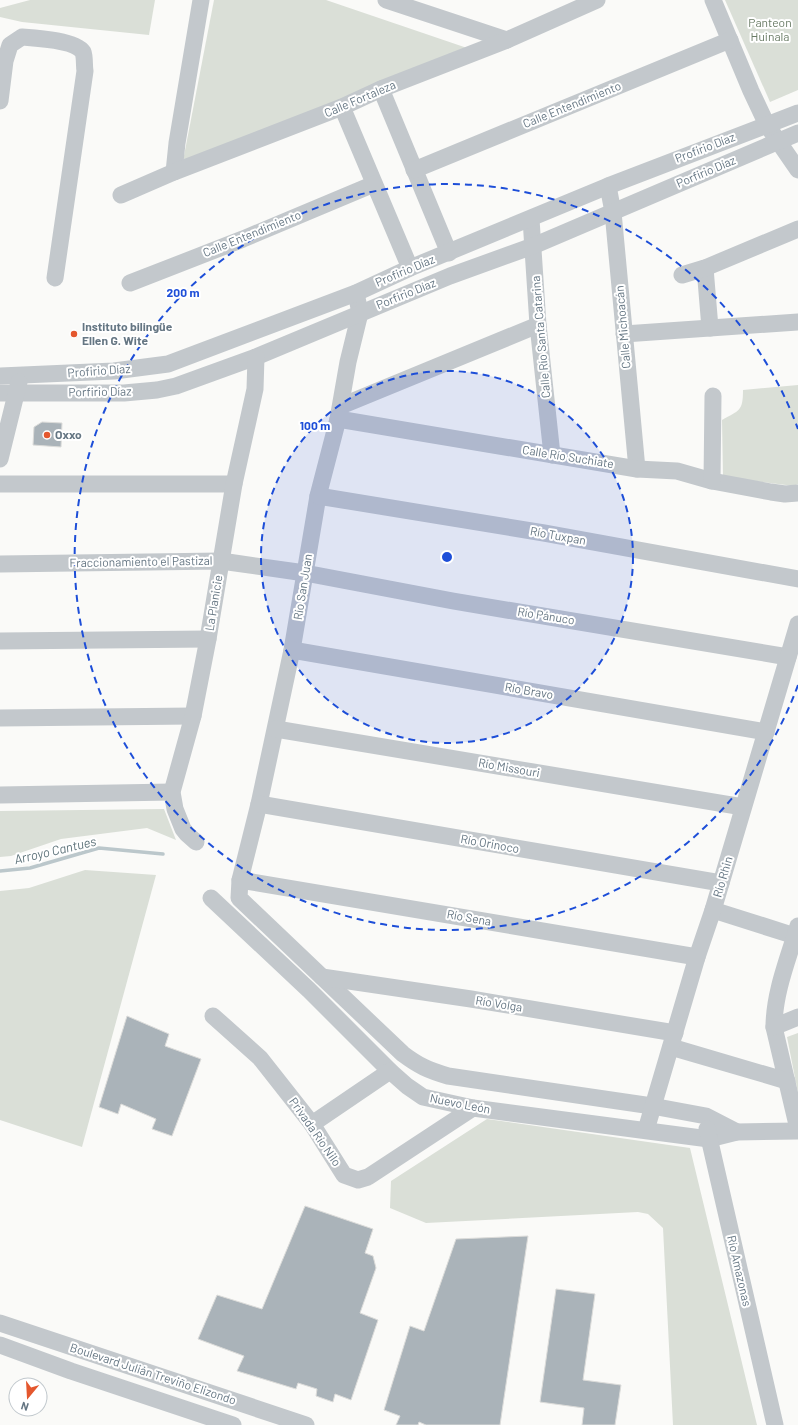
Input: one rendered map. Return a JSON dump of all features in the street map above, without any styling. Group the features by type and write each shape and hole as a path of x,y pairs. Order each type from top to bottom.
{"street":[{"path":"174,172 177,143 201,0"},
{"path":"386,0 507,40"},
{"path":"713,0 751,91 767,125 777,142 798,170"},
{"name":"Calle Fortaleza","path":"121,195 174,172 342,107 507,40 593,1"},
{"path":"0,102 5,61 10,45 22,37 45,39 77,46 84,53 85,71 55,278"},
{"name":"Calle Entendimiento","path":"414,170 730,40"},
{"path":"381,90 450,253"},
{"path":"342,107 410,268"},
{"name":"Profirio Díaz","path":"0,376 114,371 168,364 356,293 410,268 450,253 608,186 798,113"},
{"name":"Porfirio Díaz","path":"8,393 124,393 157,390 176,386 256,357 450,276 533,246 798,133"},
{"name":"Calle Entendimiento","path":"130,283 243,239 374,184"},
{"name":"Calle Michoacán","path":"608,186 613,212 637,468"},
{"name":"Calle Río Santa Catarina","path":"531,219 538,325 552,455"},
{"path":"682,275 705,268 798,229"},
{"path":"705,268 710,328"},
{"name":"Río San Juan","path":"240,880 276,729 292,650 318,496 339,413 348,362 360,313 356,293"},
{"path":"624,334 798,322"},
{"path":"339,413 538,325"},
{"name":"La Planicie","path":"196,842 183,829 175,809 172,792 193,716 208,639 234,484 255,389 256,357"},
{"path":"0,459 8,393 20,376"},
{"path":"712,481 713,396"},
{"name":"Calle Río Suchiate","path":"339,413 552,455 637,468 677,471 712,481 771,492 784,494 798,493"},
{"path":"0,484 234,484"},
{"name":"Río Tuxpan","path":"318,496 544,533 798,579"},
{"name":"Fraccionamiento el Pastizal","path":"0,564 221,561 305,573"},
{"name":"Río Pánuco","path":"305,573 452,601 788,657"},
{"name":"Río Rhin","path":"646,1130 798,624"},
{"path":"0,641 208,639"},
{"name":"Río Bravo","path":"292,650 766,732"},
{"path":"0,718 193,716"},
{"name":"Río Missouri","path":"276,729 743,808"},
{"path":"0,794 172,792"},
{"name":"Río Orinoco","path":"259,804 721,883"},
{"path":"228,914 239,898 240,880"},
{"name":"Río Sena","path":"240,880 697,957"},
{"name":"Nuevo León","path":"211,898 309,990 390,1071 407,1086 423,1097 473,1108 709,1139 737,1132 798,1130"},
{"name":"Nuevo León","path":"239,898 403,1054 430,1071 448,1076 652,1106 706,1116 737,1132"},
{"path":"713,910 797,931 777,995 774,1012 774,1027 798,1130"},
{"name":"Río Volga","path":"322,977 471,999 673,1040 787,1081"},
{"name":"Privada Río Nilo","path":"213,1016 260,1058 312,1124 344,1175 358,1180 368,1177 473,1108"},
{"path":"774,1027 798,1017"},
{"path":"312,1124 390,1071"},
{"name":"Río Amazonas","path":"706,1116 709,1139 775,1425"},
{"name":"Boulevard Julián Treviño Elizondo","path":"0,1323 306,1425"},
{"name":"Boulevard Julián Treviño Elizondo","path":"0,1345 71,1371 233,1425"}],"green space":[{"path":"30,0 155,0 149,35 22,22 0,17 0,8"},
{"path":"214,0 326,0 470,49 182,166"},
{"name":"Panteon Huinala","path":"725,0 798,0 798,90 770,102"},
{"path":"798,385 798,484 794,486 723,477 722,420 739,410 742,403 743,390"},
{"path":"164,809 176,840 147,828 61,839 11,856 0,857 0,811"},
{"path":"85,870 156,875 82,1147 0,1120 0,891 29,888"},
{"path":"798,1033 798,1093 787,1037"},
{"path":"487,1119 690,1148 757,1425 673,1425 663,1228 648,1214 638,1212 426,1223 390,1208 391,1181"}],"building":[{"path":"42,422 62,423 61,447 33,445 34,427"},
{"path":"127,1016 169,1034 165,1046 201,1059 172,1136 152,1129 156,1119 121,1104 118,1114 99,1107"},
{"path":"305,1206 373,1229 365,1253 373,1256 376,1268 360,1313 378,1320 351,1400 335,1394 333,1402 316,1396 317,1389 298,1383 296,1389 237,1371 244,1356 198,1339 217,1295 262,1309"},
{"path":"528,1236 500,1425 426,1425 419,1422 418,1425 396,1425 400,1416 384,1410 410,1326 424,1331 456,1239"},
{"path":"556,1289 595,1294 583,1380 621,1385 615,1425 582,1425 584,1408 540,1402"}],"waterway":[{"name":"Arroyo Cantues","path":"0,871 30,868 99,848 163,854"}],"place":[{"name":"Instituto bilingüe Ellen G. Wite","path":"74,334"},
{"name":"Oxxo","path":"47,435"}]}
